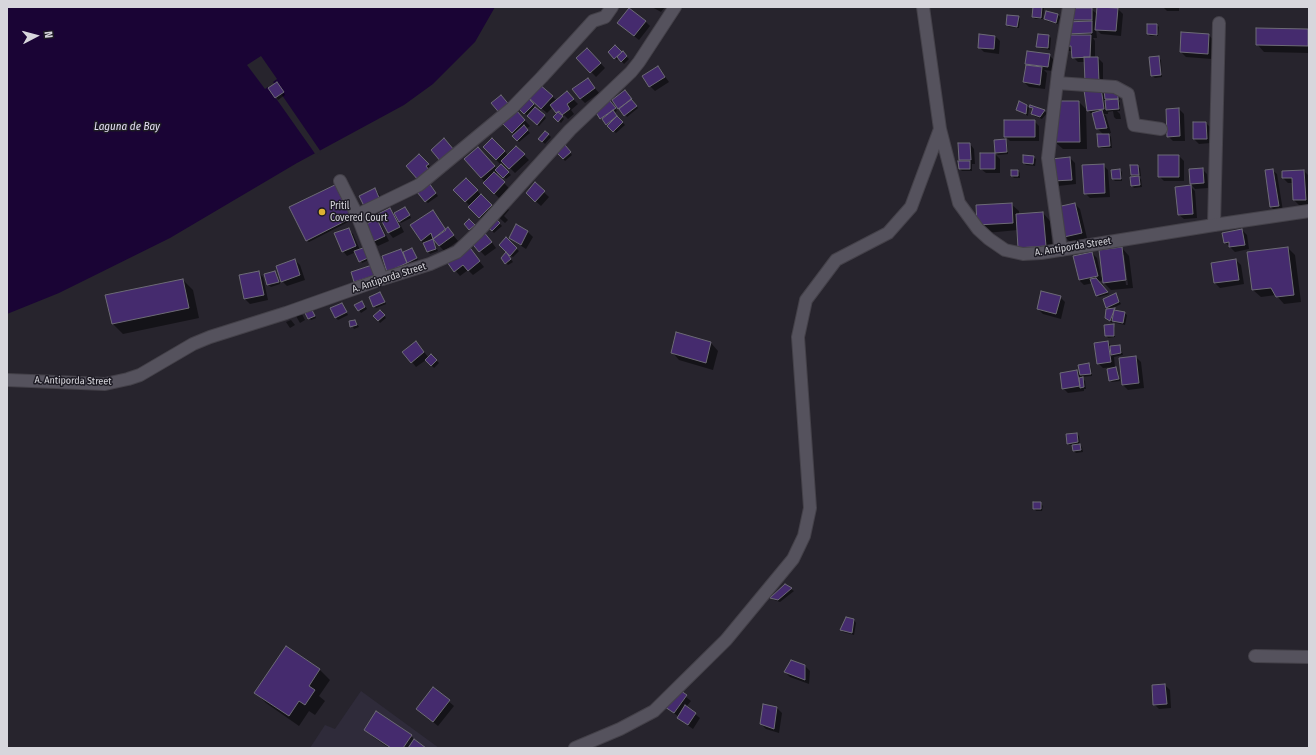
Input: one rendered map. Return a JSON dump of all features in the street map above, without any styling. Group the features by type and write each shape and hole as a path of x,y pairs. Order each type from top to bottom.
{"street":[{"path":"357,216 419,185 512,108 593,21 605,17 612,7"},
{"name":"A. Antiporda Street","path":"7,380 105,384 116,382 140,375 193,344 216,335 271,319 382,279 430,264 457,252 477,233 570,130 631,72 675,7"},
{"name":"A. Antiporda Street","path":"922,7 940,129 959,203 978,229 1005,250 1023,254 1061,250 1309,211"},
{"path":"1061,250 1048,158 1057,83 1069,7"},
{"path":"1214,225 1219,23"},
{"path":"1057,83 1115,87 1128,94 1134,125 1162,129"},
{"path":"575,748 620,729 654,712 726,640 793,559 804,536 810,508 798,337 806,300 836,260 888,233 911,206 940,129"},
{"path":"340,181 357,216 382,279"},
{"path":"1255,656 1309,657"}],"shaded area":[{"path":"361,691 439,748 310,748 325,725 335,729"}],"water":[{"name":"Laguna de Bay","path":"7,7 495,7 475,42 433,84 404,105 297,163 170,238 59,293 7,314"}],"pier":[{"path":"261,56 277,79 273,82 321,152 316,155 268,87 265,89 247,65"}],"building":[{"path":"1033,7 1042,7 1041,18 1032,17"},
{"path":"1097,7 1118,8 1116,31 1095,30"},
{"path":"629,8 646,21 634,36 617,23"},
{"path":"1068,8 1092,8 1092,20 1069,20"},
{"path":"1046,11 1058,14 1056,23 1044,19"},
{"path":"1007,15 1019,16 1017,27 1006,25"},
{"path":"1092,21 1092,33 1066,34 1065,22"},
{"path":"1147,24 1157,24 1157,35 1147,34"},
{"path":"1256,28 1308,29 1308,46 1256,45"},
{"path":"1181,32 1209,34 1208,54 1180,52"},
{"path":"979,34 995,36 994,49 978,48"},
{"path":"1038,34 1049,35 1048,48 1036,47"},
{"path":"1061,35 1091,35 1090,57 1072,58 1071,46 1061,47"},
{"path":"615,45 622,52 614,59 608,52"},
{"path":"587,48 601,63 590,73 576,58"},
{"path":"623,51 627,56 621,62 617,57"},
{"path":"1027,51 1050,54 1048,67 1025,64"},
{"path":"1159,56 1161,75 1151,76 1149,57"},
{"path":"1084,57 1098,57 1099,82 1085,82"},
{"path":"1026,65 1042,67 1040,85 1023,82"},
{"path":"658,66 665,77 649,87 642,76"},
{"path":"588,78 595,88 580,99 572,89"},
{"path":"277,82 284,92 275,98 268,88"},
{"path":"539,84 553,96 541,109 528,97"},
{"path":"1101,87 1104,109 1087,111 1084,90"},
{"path":"1118,89 1118,99 1105,99 1104,90"},
{"path":"625,90 632,99 618,109 612,100"},
{"path":"567,91 574,99 567,104 570,109 562,115 559,111 556,113 550,105"},
{"path":"501,95 511,107 501,115 491,103"},
{"path":"527,97 534,104 524,114 517,107"},
{"path":"631,99 637,106 624,116 619,109"},
{"path":"1118,99 1119,109 1106,110 1105,100"},
{"path":"610,101 616,108 600,119 595,111"},
{"path":"1019,101 1027,105 1026,114 1016,110"},
{"path":"1053,101 1079,101 1080,142 1054,142"},
{"path":"1030,105 1045,110 1040,117 1031,114 1033,108 1029,107"},
{"path":"535,107 545,115 537,125 527,116"},
{"path":"1179,108 1180,136 1167,137 1166,109"},
{"path":"516,110 525,120 512,133 502,123"},
{"path":"613,110 617,116 606,125 602,119"},
{"path":"1102,110 1107,128 1096,129 1092,113"},
{"path":"558,112 563,116 558,122 553,117"},
{"path":"617,116 623,122 613,132 607,126"},
{"path":"1004,120 1035,120 1035,137 1004,137"},
{"path":"1193,122 1206,122 1207,139 1193,139"},
{"path":"524,125 528,130 517,141 512,136"},
{"path":"545,131 549,134 542,142 538,139"},
{"path":"1097,134 1109,134 1110,146 1098,147"},
{"path":"444,138 454,150 441,162 431,150"},
{"path":"492,138 505,151 496,160 483,147"},
{"path":"1006,139 1007,152 995,153 994,140"},
{"path":"958,143 970,143 971,160 959,160"},
{"path":"565,145 571,152 563,159 557,153"},
{"path":"516,146 525,154 509,169 501,161"},
{"path":"478,147 495,166 481,178 464,159"},
{"path":"980,153 995,153 995,169 980,169"},
{"path":"419,154 429,164 426,166 429,170 418,180 406,166"},
{"path":"1023,155 1034,156 1033,164 1023,163"},
{"path":"1158,155 1179,155 1179,177 1158,177"},
{"path":"1070,157 1072,180 1053,181 1051,159"},
{"path":"958,161 970,161 970,169 959,169"},
{"path":"501,164 509,172 503,178 495,170"},
{"path":"1104,164 1105,193 1084,194 1082,165"},
{"path":"1130,165 1138,165 1139,175 1131,175"},
{"path":"1203,168 1204,183 1190,184 1189,169"},
{"path":"1120,169 1121,179 1112,179 1111,170"},
{"path":"1273,169 1279,206 1270,207 1265,170"},
{"path":"1011,170 1018,170 1018,176 1011,176"},
{"path":"1304,170 1306,200 1293,200 1292,178 1282,178 1282,171"},
{"path":"494,172 505,182 494,194 483,183"},
{"path":"1139,176 1140,185 1131,186 1130,177"},
{"path":"466,178 478,190 465,202 453,190"},
{"path":"535,182 545,191 535,202 526,193"},
{"name":"Pritil Covered Court","path":"339,183 355,216 306,241 289,207"},
{"path":"429,183 436,193 425,202 417,192"},
{"path":"1191,185 1193,214 1178,215 1175,187"},
{"path":"375,188 380,200 365,208 359,196"},
{"path":"481,194 492,205 479,218 468,207"},
{"path":"1012,203 1013,223 977,225 976,205"},
{"path":"1075,203 1082,233 1064,237 1057,207"},
{"path":"405,207 410,215 399,222 394,213"},
{"path":"390,208 400,227 388,233 378,214"},
{"path":"433,210 446,230 433,239 431,233 421,241 410,225"},
{"path":"1043,212 1046,246 1018,248 1016,214"},
{"path":"494,217 500,223 492,231 485,225"},
{"path":"377,219 385,236 372,242 364,225"},
{"path":"469,219 475,225 469,230 464,224"},
{"path":"516,224 528,231 521,245 509,238"},
{"path":"448,227 454,235 439,246 433,239"},
{"path":"349,228 356,246 342,252 334,233"},
{"path":"1242,229 1245,245 1229,247 1229,242 1224,243 1222,233"},
{"path":"483,231 492,242 479,252 470,241"},
{"path":"506,237 517,248 510,256 499,245"},
{"path":"433,239 436,249 427,252 423,243"},
{"path":"468,245 480,261 468,271 463,265 454,272 447,262"},
{"path":"366,247 370,257 359,262 354,251"},
{"path":"1122,247 1126,280 1103,283 1099,250"},
{"path":"1288,247 1294,295 1276,297 1271,288 1252,290 1247,252"},
{"path":"412,248 417,258 407,263 403,252"},
{"path":"401,249 407,263 387,272 382,256"},
{"path":"506,252 511,259 505,264 501,258"},
{"path":"1092,252 1098,276 1079,280 1073,256"},
{"path":"295,259 300,275 281,282 276,266"},
{"path":"1236,259 1239,280 1214,283 1211,263"},
{"path":"372,265 376,275 354,282 351,272"},
{"path":"259,271 264,295 244,299 239,275"},
{"path":"275,271 279,282 267,285 264,274"},
{"path":"1096,278 1108,292 1096,296 1090,279"},
{"path":"183,279 189,308 112,324 105,295"},
{"path":"1041,291 1061,296 1056,314 1037,309"},
{"path":"380,292 385,302 373,307 369,297"},
{"path":"1116,293 1119,302 1106,308 1103,299"},
{"path":"362,301 365,307 358,311 354,305"},
{"path":"342,303 347,312 335,318 330,308"},
{"path":"1115,308 1110,321 1105,318 1106,309"},
{"path":"312,310 315,316 308,319 305,313"},
{"path":"380,310 385,315 378,321 373,316"},
{"path":"1114,310 1125,312 1123,323 1112,321"},
{"path":"355,320 357,325 350,327 349,321"},
{"path":"1114,324 1114,336 1105,336 1104,325"},
{"path":"676,332 711,342 706,363 671,353"},
{"path":"416,341 424,352 411,363 402,352"},
{"path":"1108,341 1111,362 1097,364 1094,343"},
{"path":"1120,345 1121,353 1111,355 1110,346"},
{"path":"431,354 437,360 431,366 425,360"},
{"path":"1136,356 1139,383 1122,385 1119,358"},
{"path":"1089,363 1091,374 1080,375 1078,365"},
{"path":"1116,367 1119,379 1109,381 1107,369"},
{"path":"1077,370 1080,386 1062,389 1060,373"},
{"path":"1083,377 1084,387 1080,388 1079,378"},
{"path":"1077,433 1078,442 1067,444 1066,434"},
{"path":"1080,444 1081,450 1073,451 1072,445"},
{"path":"1033,502 1041,502 1041,509 1033,509"},
{"path":"785,584 792,588 778,600 770,598"},
{"path":"846,617 854,619 852,633 840,630"},
{"path":"286,646 320,669 309,686 315,690 305,705 299,701 289,716 254,693"},
{"path":"791,660 805,665 805,680 784,672"},
{"path":"1165,684 1167,704 1153,705 1152,685"},
{"path":"433,687 450,700 433,722 416,709"},
{"path":"681,691 687,695 674,713 662,705"},
{"path":"763,704 777,707 774,729 760,724"},
{"path":"685,705 696,713 688,725 677,718"},
{"path":"376,711 412,735 403,748 391,748 364,730"},
{"path":"414,739 426,748 408,748"}],"place":[{"name":"Pritil Covered Court","path":"322,212"}]}
